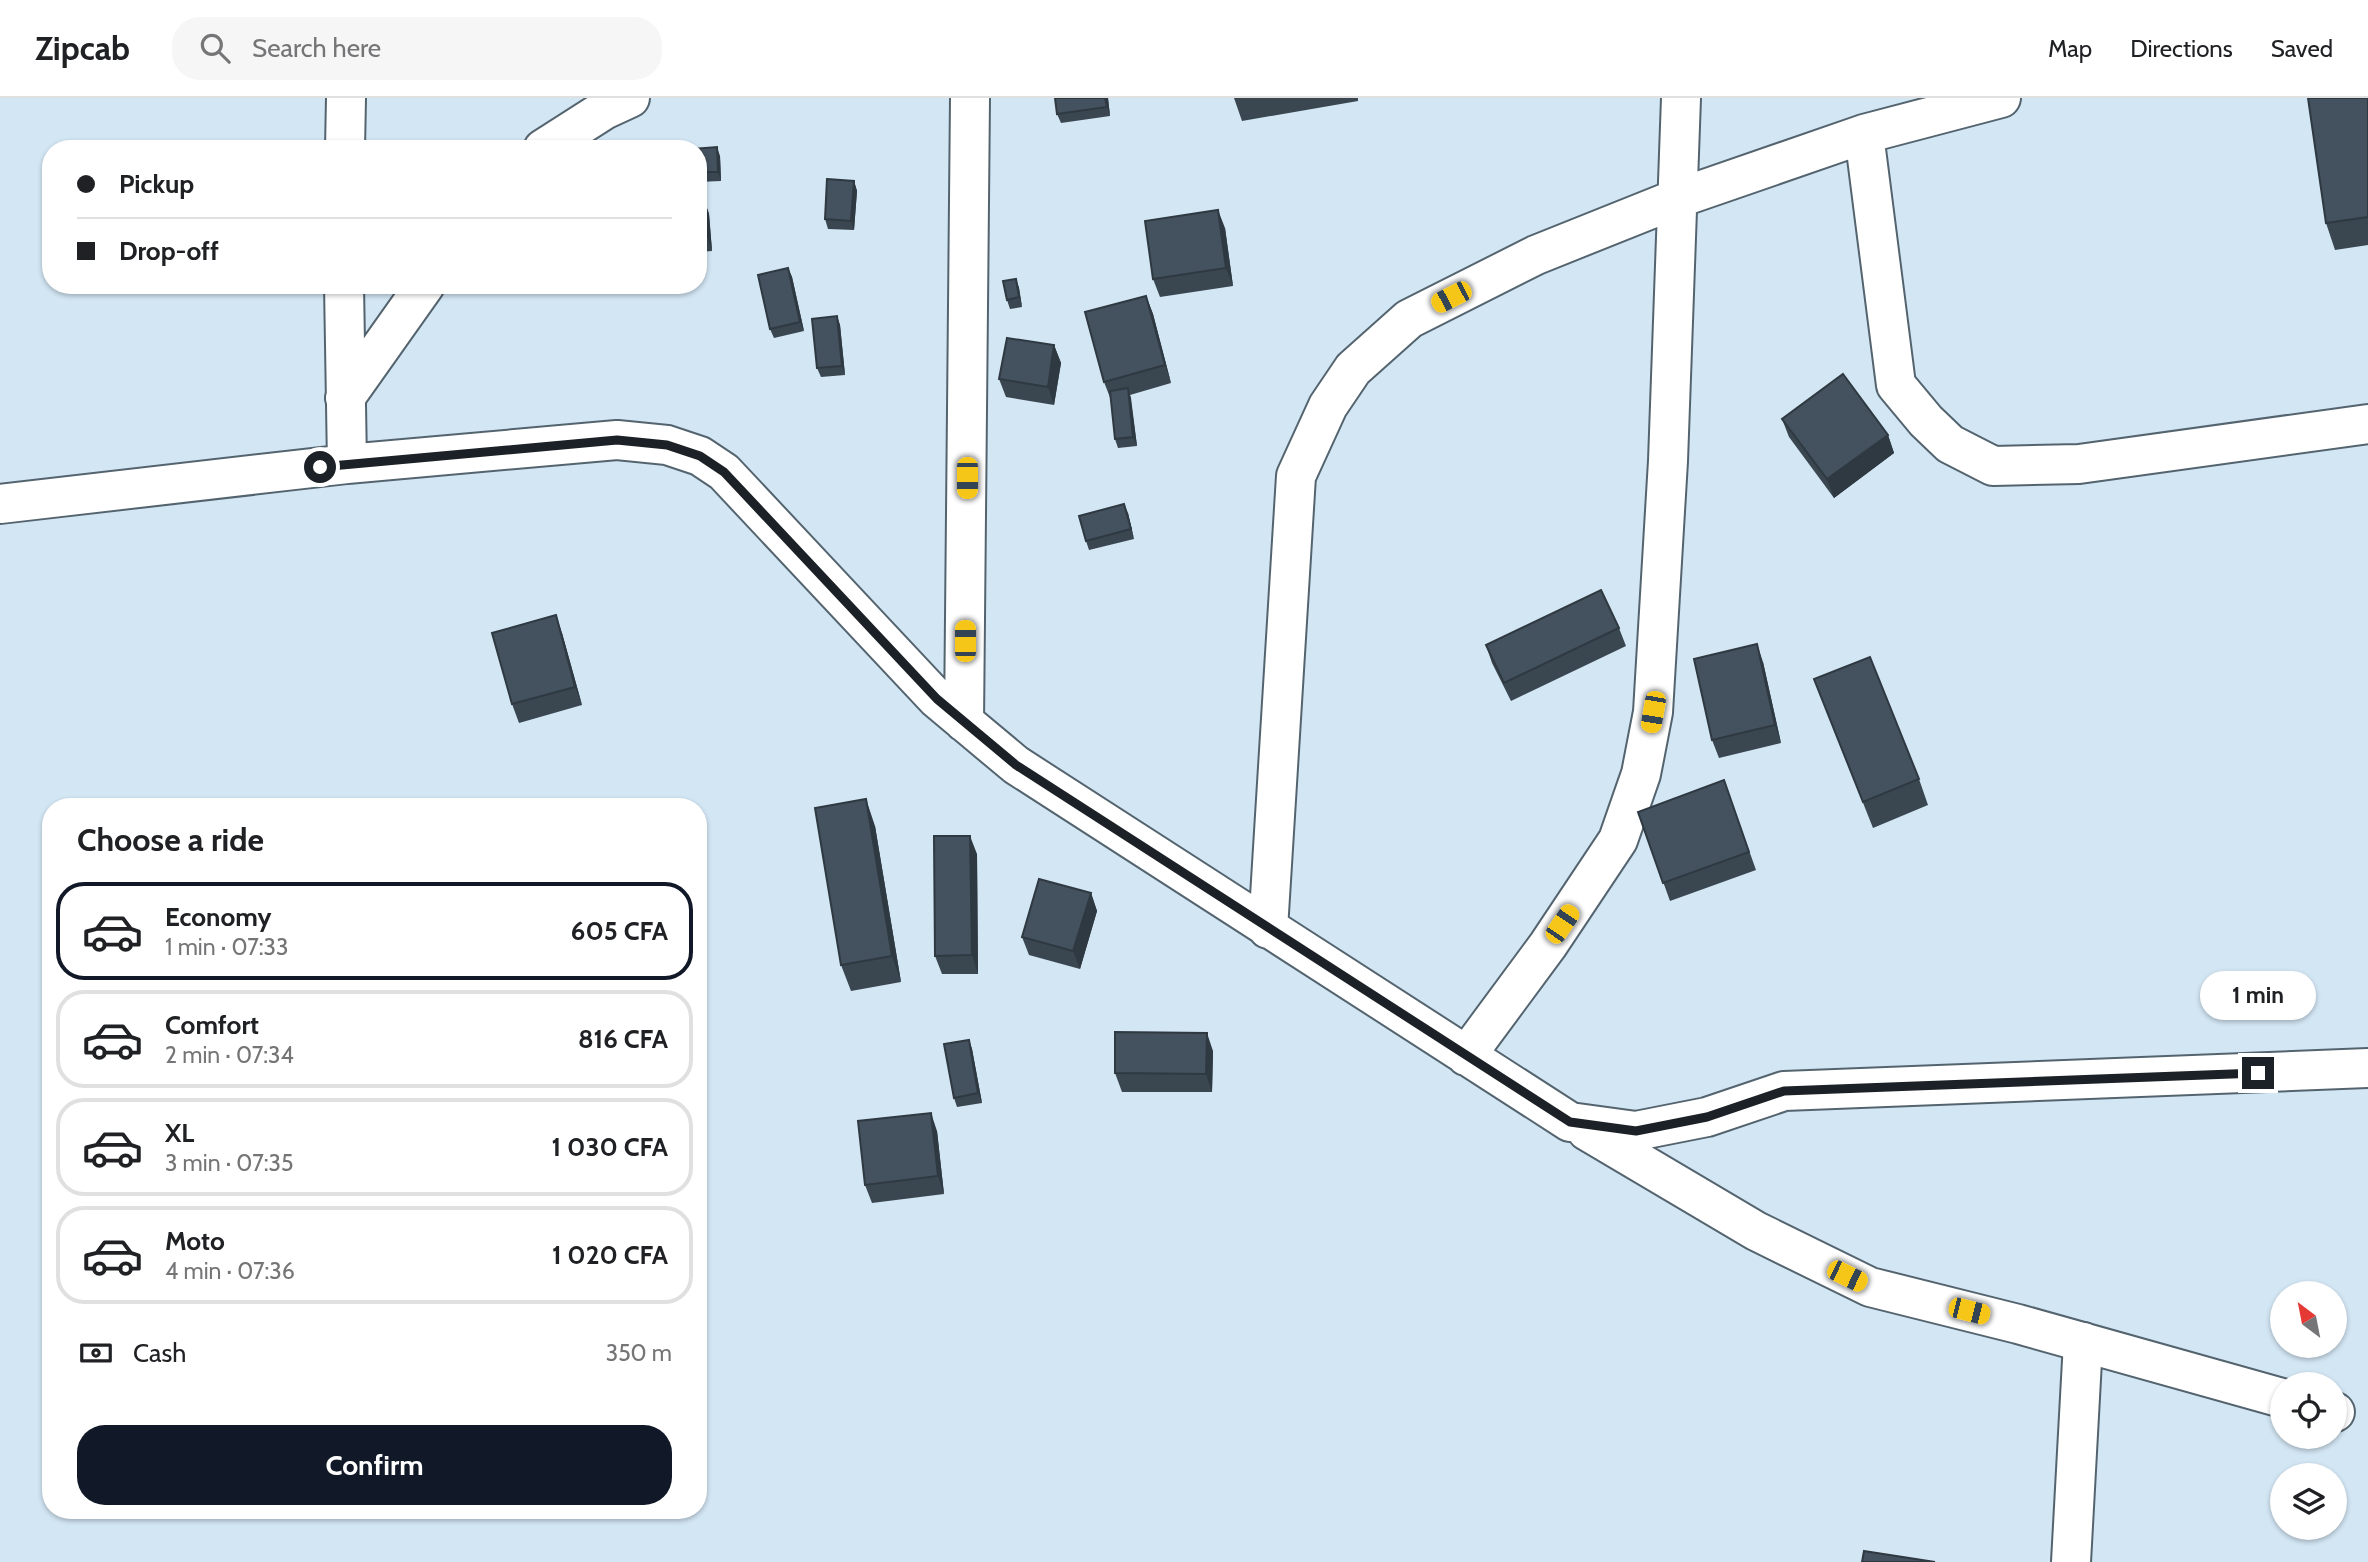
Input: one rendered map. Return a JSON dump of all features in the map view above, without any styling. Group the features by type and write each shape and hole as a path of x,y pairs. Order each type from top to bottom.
{"street":[{"path":"345,140 346,98"},
{"path":"557,140 604,110 630,98"},
{"path":"964,722 970,98"},
{"path":"1466,1056 1548,945 1618,840 1641,774 1653,712 1666,489 1681,98"},
{"path":"1268,929 1296,476 1328,406 1353,369 1409,318 1536,255 1676,199 1864,134 2000,98"},
{"path":"1864,134 1896,385 1926,422 1950,444 1993,466 2079,464 2368,424"},
{"path":"344,294 347,464"},
{"path":"345,398 419,294"},
{"path":"0,503 347,464 617,440 667,445 700,456 724,472 937,699 1016,765 1570,1122 1756,1231 1870,1287 2083,1342 2270,1395"},
{"path":"1570,1122 1636,1131 1707,1117 1784,1091 2368,1068"},
{"path":"2071,1562 2083,1342"}],"building":[{"path":"1055,98 1105,98 1107,107 1057,114"},
{"path":"2308,98 2368,98 2368,217 2326,223"},
{"path":"717,147 718,172 707,172 707,148"},
{"path":"827,179 854,181 851,221 825,219"},
{"path":"1218,210 1226,268 1153,279 1145,221"},
{"path":"788,268 800,322 770,329 758,275"},
{"path":"1016,279 1019,297 1007,300 1003,281"},
{"path":"1146,296 1165,365 1104,382 1085,312"},
{"path":"837,316 842,366 817,368 812,319"},
{"path":"1007,338 1054,345 1048,387 999,379"},
{"path":"1843,374 1888,435 1827,479 1782,419"},
{"path":"1128,388 1133,437 1115,439 1110,391"},
{"path":"1124,504 1131,529 1086,541 1079,516"},
{"path":"1601,590 1619,628 1504,683 1486,645"},
{"path":"556,615 575,687 512,704 492,633"},
{"path":"1757,644 1775,725 1712,740 1694,659"},
{"path":"1870,657 1919,779 1863,802 1814,679"},
{"path":"1724,780 1749,852 1663,883 1638,812"},
{"path":"866,799 892,956 841,965 815,808"},
{"path":"934,836 970,836 972,955 935,956"},
{"path":"1039,879 1091,893 1073,951 1022,937"},
{"path":"1115,1032 1207,1033 1206,1074 1115,1073"},
{"path":"969,1040 978,1093 954,1098 944,1044"},
{"path":"931,1113 938,1176 865,1185 858,1121"},
{"path":"1864,1551 1935,1562 1862,1562"}],"route":[{"path":"320,467 617,440 667,445 700,456 724,472 937,699 1016,765 1570,1122 1636,1131 1707,1117 1784,1091 2258,1073"}]}
